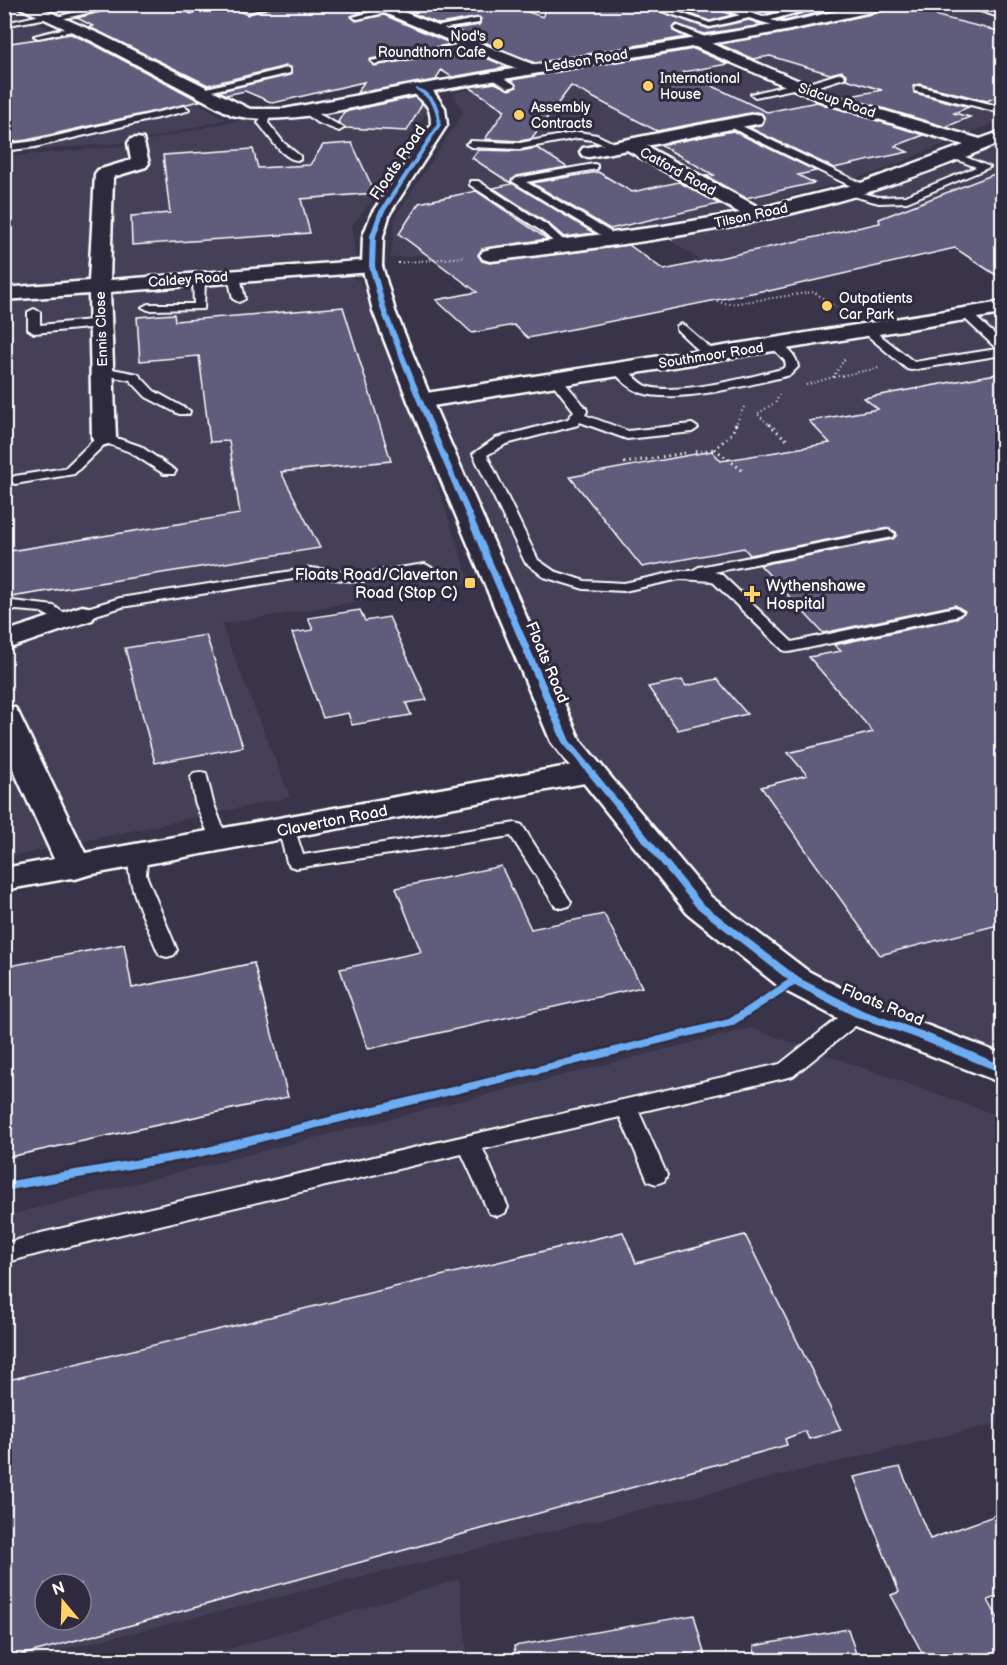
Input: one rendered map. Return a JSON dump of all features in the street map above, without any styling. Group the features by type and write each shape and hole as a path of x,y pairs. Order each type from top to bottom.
{"street":[{"path":"19,4 48,20 74,28 238,111 275,114"},
{"name":"Ledson Road","path":"275,114 785,27 889,4"},
{"path":"381,7 531,69"},
{"name":"Sidcup Road","path":"701,42 799,87 852,106 982,145"},
{"name":"Floats Road","path":"418,89 430,96 436,104 440,113 439,125 381,213 373,236 372,266 384,311 420,401 566,742 699,905 795,980 858,1013 920,1035 1002,1070"},
{"name":"Catford Road","path":"592,159 623,145 755,119"},
{"name":"Tilson Road","path":"490,255 615,239 758,215 855,190 1002,136"},
{"name":"Ennis Close","path":"104,438 99,286 104,174 140,163 138,144"},
{"name":"Catford Road","path":"623,145 758,215"},
{"name":"Caldey Road","path":"4,294 372,266"},
{"name":"Southmoor Road","path":"420,401 1002,308"},
{"path":"4,642 74,617"},
{"path":"4,714 75,868"},
{"name":"Claverton Road","path":"4,879 75,868 590,772"}],"lane":[{"path":"14,22 48,20 124,4"},
{"path":"179,4 193,10"},
{"path":"246,11 275,4"},
{"path":"645,4 710,25 748,16"},
{"path":"712,4 785,27"},
{"path":"963,4 996,14"},
{"path":"762,20 815,6"},
{"path":"357,16 381,7"},
{"path":"434,28 476,21"},
{"path":"38,36 74,28"},
{"path":"678,28 701,42"},
{"path":"375,61 474,44"},
{"path":"199,91 287,71"},
{"path":"494,76 511,86"},
{"path":"755,94 799,87 841,76"},
{"path":"918,89 1002,110"},
{"path":"4,148 35,144 184,109"},
{"path":"306,110 319,120 339,128"},
{"path":"275,114 263,123 281,145 297,158"},
{"path":"731,124 855,190 879,200 908,199 985,167 952,155"},
{"path":"471,144 520,146 578,135 623,145"},
{"path":"592,159 517,181 615,239"},
{"path":"474,183 544,228 566,246"},
{"path":"234,276 239,299"},
{"path":"148,307 200,306 199,279"},
{"path":"34,312 34,329 101,323"},
{"path":"966,314 1002,347"},
{"path":"681,328 711,355"},
{"path":"867,330 911,366 1002,352"},
{"path":"619,370 640,388 651,392 677,391 786,372 792,367 791,360 776,345"},
{"path":"102,371 134,377 150,394 184,411"},
{"path":"556,380 581,411 573,422 501,441 480,454 532,562 549,574 584,585 624,587 888,534"},
{"path":"577,416 627,435 692,428"},
{"path":"15,480 69,471 104,438 135,449 169,471"},
{"path":"4,604 44,606 74,617 120,603 311,572 359,578 425,568"},
{"path":"680,575 716,577 789,647 955,612"},
{"path":"200,777 204,802 219,841"},
{"path":"287,828 296,862 516,829 562,902"},
{"path":"138,856 136,875 167,950"},
{"path":"4,1254 41,1243 786,1070 858,1013"},
{"path":"626,1107 656,1174"},
{"path":"470,1143 476,1163 497,1207"}],"path":[{"path":"372,266 490,255"},
{"path":"833,377 865,370"},
{"path":"815,378 825,380"},
{"path":"780,393 776,402 757,414 788,441"},
{"path":"624,463 715,448 732,433 744,407"},
{"path":"715,448 743,471"}],"shaded area":[{"path":"906,5 1002,5 1002,120 969,133 820,90 717,45 872,14"},
{"path":"4,7 152,78 226,119 140,141 5,153"},
{"path":"697,50 740,71 948,142 877,172 703,220 524,245 391,258 395,217 463,113 453,93"},
{"path":"407,99 430,105 392,174 352,226 355,259 5,285 5,157 125,146 234,121 300,118"},
{"path":"1002,142 1002,223 927,255 753,295 668,239 816,207"},
{"path":"343,274 360,281 430,463 470,583 221,624 290,797 5,858 5,298"},
{"name":"Wythenshawe Hospital","path":"1002,308 1002,1069 920,1035 858,1013 699,905 566,742 420,401"},
{"path":"751,1028 1002,1117 1002,1422 19,1660 5,1660 5,1216"},
{"path":"459,1579 468,1660 193,1660"}],"building":[{"path":"47,4 98,4 65,12"},
{"path":"130,4 173,4 191,14 199,11 192,4 254,4 240,10 247,15 281,4 361,4 362,12 351,16 356,21 384,15 452,44 371,59 369,61 374,66 467,50 508,67 452,77 441,70 436,80 357,93 364,82 273,103 245,91 226,95 220,91 291,75 291,67 286,66 208,85 89,27 93,26 77,18"},
{"path":"417,4 504,4 543,17 545,4 639,4 709,29 749,20 763,25 704,34 677,24 672,27 673,31 686,37 535,63 453,29 479,25 481,19 479,17 439,24 400,8"},
{"path":"662,4 706,4 732,15 710,21"},
{"path":"731,4 801,4 763,15"},
{"path":"820,4 855,4 785,21 779,20 820,8"},
{"path":"898,4 936,4 937,16 1002,32 1002,95 987,101 919,84 913,86 914,93 969,107 954,113 970,117 946,127 845,97 882,90 846,79 847,75 842,71 830,74 770,56 753,59 719,44 785,33 889,10"},
{"path":"71,34 200,101 27,140 4,143 4,44"},
{"path":"694,49 728,64 683,72 767,112 817,102 924,135 895,146 908,152 834,168 750,128 763,124 765,118 761,113 755,112 657,131 571,86 531,139 520,141 485,139 505,110 469,87 495,83 509,90 517,87 511,80"},
{"path":"415,97 422,104 407,131 346,128 338,122 344,112"},
{"path":"733,131 816,171 798,175 814,183 746,198 706,176 714,175 660,145"},
{"path":"352,143 375,193 301,199 310,233 132,245 131,216 170,213 163,155 253,149 258,168 310,165 323,145"},
{"path":"537,148 567,167 517,176 510,182 594,233 564,237 549,224 493,188 512,184 472,158 478,150 520,151"},
{"path":"1002,171 1002,279 955,248 769,291 528,338 514,325 472,333 436,300 477,292 399,234 419,203 476,191 547,239 482,249 478,255 482,261 490,263 629,245 664,270 880,223 879,219"},
{"path":"598,172 632,192 679,182 719,204 610,229 532,183"},
{"path":"343,307 391,461 281,472 320,548 4,598 4,552 240,514 229,441 210,442 199,356 140,361 137,317 174,314 175,321"},
{"path":"1002,373 1002,924 880,955 761,787 807,775 788,753 873,732 809,657 841,651 834,645 955,619 965,611 955,605 823,633 760,565 893,539 897,535 896,532 888,528 750,555 744,548 642,567 570,477 712,451 721,461 830,443 809,421 878,409 864,398"},
{"path":"360,610 365,621 389,617 427,700 406,703 411,715 352,725 348,713 323,718 292,633 313,630 308,618"},
{"path":"206,635 243,747 155,763 125,648"},
{"path":"717,679 747,714 678,730 648,687 682,680 686,686"},
{"path":"501,866 531,929 604,914 642,987 368,1049 340,969 421,952 396,888"},
{"path":"124,944 132,988 254,963 288,1097 4,1158 4,967"},
{"path":"623,1232 636,1263 745,1235 841,1430 809,1439 805,1431 785,1439 787,1445 4,1660 4,1381"},
{"path":"900,1467 930,1539 1002,1513 1002,1595 988,1600 1002,1626 1002,1653 983,1660 926,1660 891,1595 899,1592 854,1477"},
{"path":"694,1615 706,1660 516,1660 514,1646"},
{"path":"848,1629 858,1660 755,1660 754,1646"}],"cycle path":[{"path":"418,89 435,104 439,125 381,213 373,236 372,266 384,311 420,401 566,742 699,905 795,980 858,1013 920,1035 1002,1069"},
{"path":"4,1187 199,1153 732,1022 795,980"}],"place":[{"name":"Nod's Roundthorn Cafe","path":"498,44"},
{"name":"International House","path":"648,86"},
{"name":"Assembly Contracts","path":"519,115"},
{"name":"Outpatients Car Park","path":"827,306"},
{"name":"Floats Road/Claverton Road (Stop C)","path":"470,583"},
{"name":"Wythenshawe Hospital","path":"752,594"}]}
